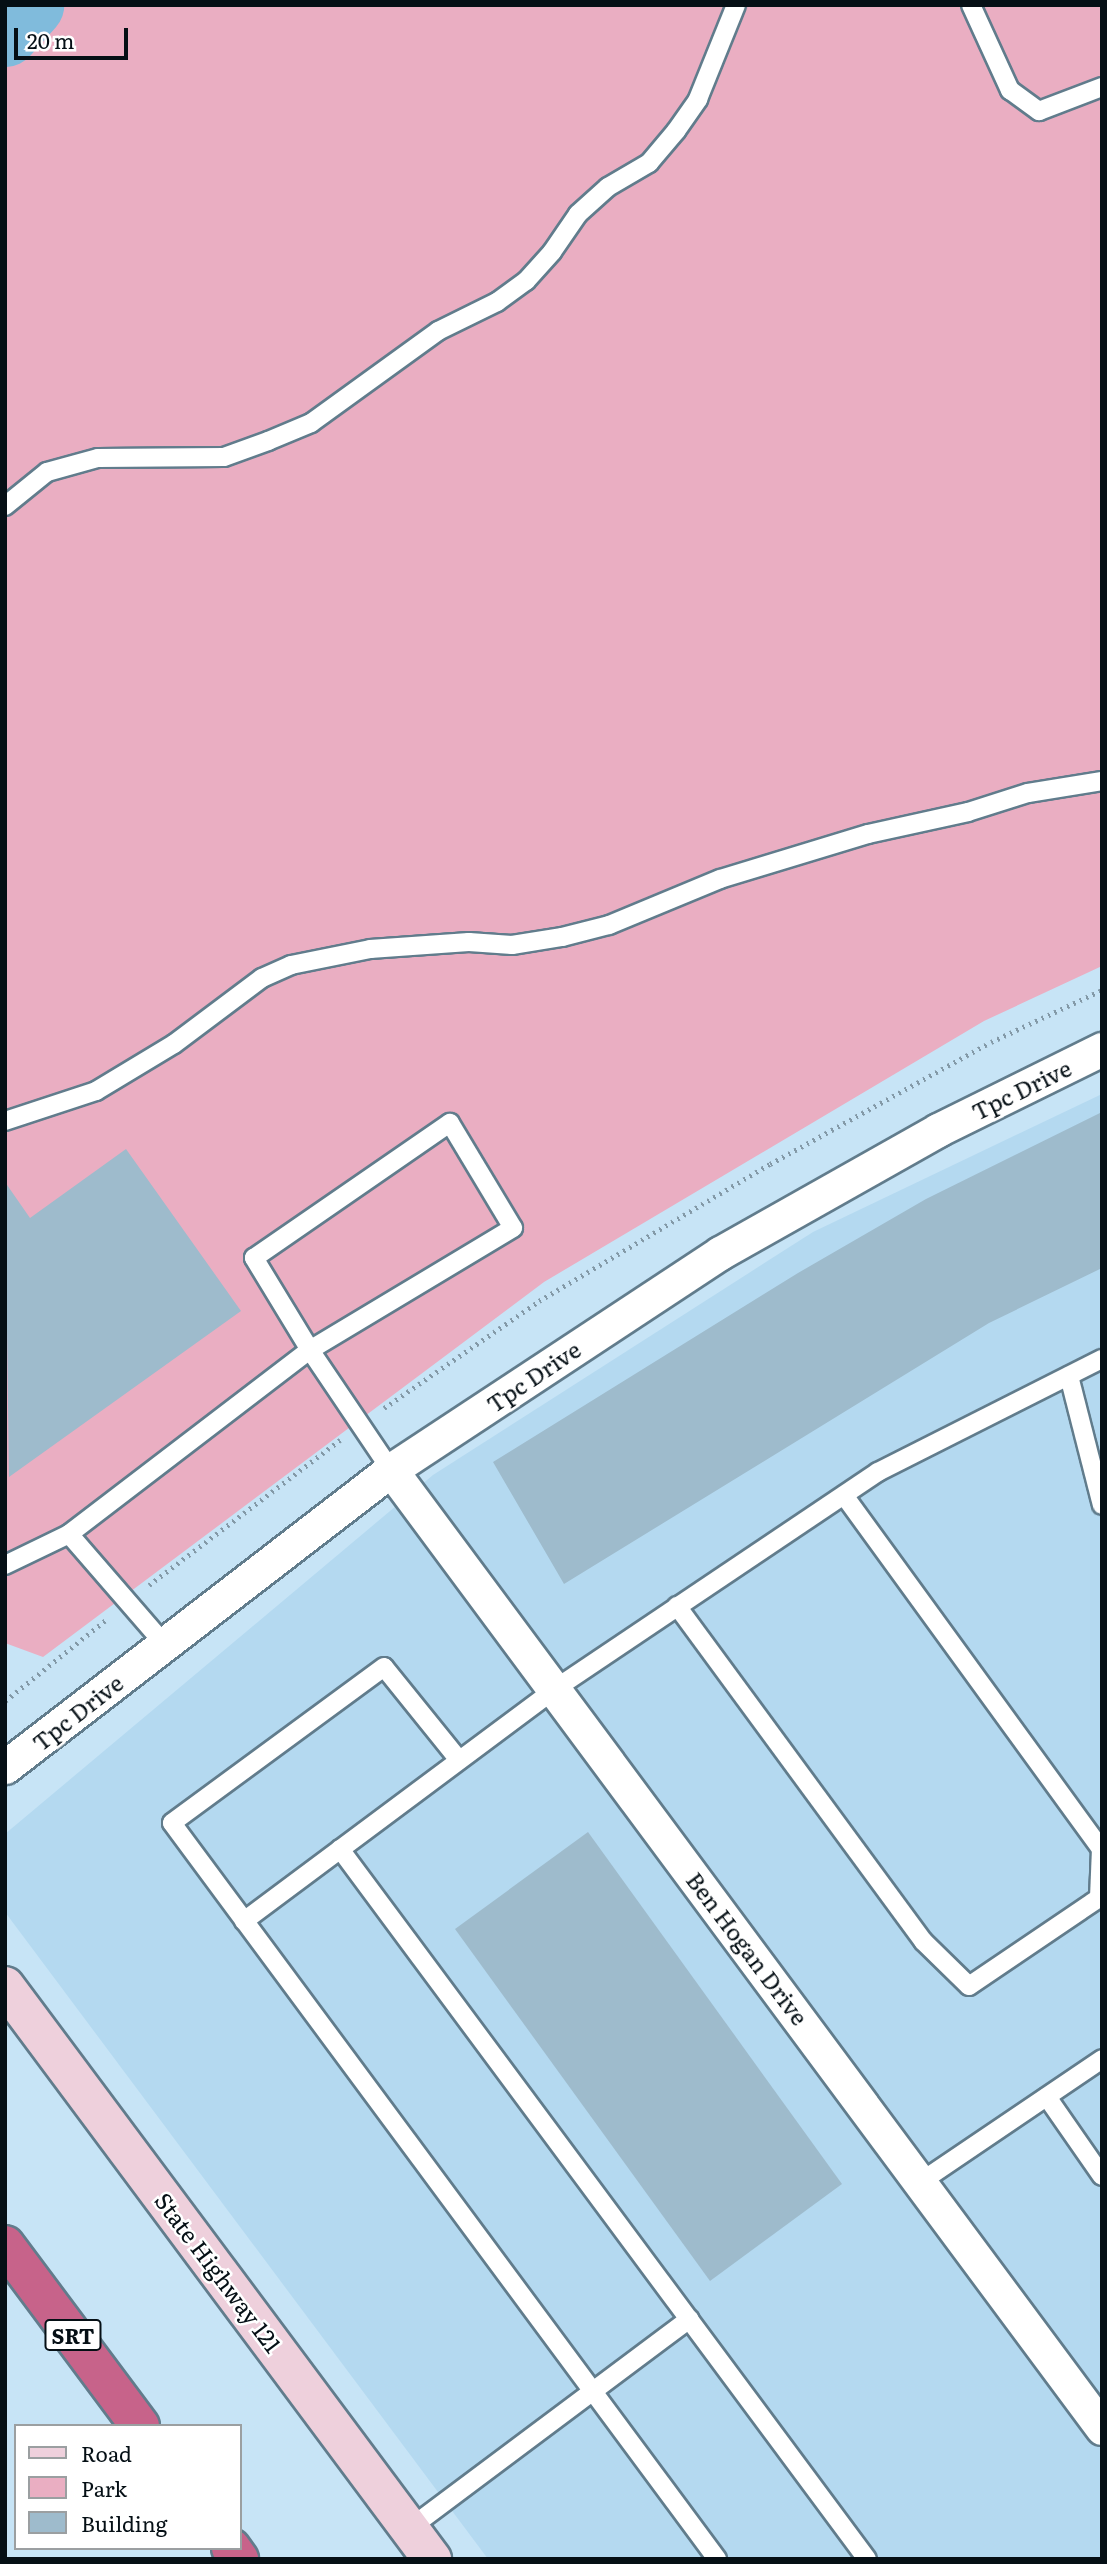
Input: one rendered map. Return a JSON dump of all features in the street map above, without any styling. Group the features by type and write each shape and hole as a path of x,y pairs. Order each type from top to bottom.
{"highway":[{"name":"SRT","path":"5,2245 139,2424"}],"main road":[{"name":"State Highway 121","path":"5,1986 432,2559"}],"street":[{"name":"Tpc Drive","path":"5,1768 391,1470 719,1252 939,1130 1102,1049"},
{"name":"Ben Hogan Drive","path":"391,1470 922,2181 1102,2428"}],"lane":[{"path":"5,506 47,472 98,458 224,457 300,428 438,331 497,302 544,262 578,214 608,187 649,163 676,131 698,99 736,5"},
{"path":"971,5 1010,90 1039,111 1102,87"},
{"path":"5,1121 96,1091 174,1044 262,978 291,965 370,950 469,942 512,945 562,937 609,925 720,879 868,834 968,812 1028,793 1102,781"},
{"path":"5,1565 69,1534 310,1350 513,1228 450,1124 254,1258 310,1350 391,1470"},
{"path":"244,1921 555,1689 878,1472 1102,1359"},
{"path":"1069,1376 1102,1505"},
{"path":"677,1606 922,1941 969,1986 1099,1899 1101,1849 844,1495"},
{"path":"69,1534 164,1645"},
{"path":"458,1760 384,1667 173,1823 717,2559"},
{"path":"340,1849 867,2559"},
{"path":"922,2181 1102,2059"},
{"path":"1047,2097 1102,2176"},
{"path":"410,2528 689,2319"}],"path":[{"path":"5,1701 128,1602 359,1425 539,1301 770,1164 992,1042 1102,990"}],"shaded area":[{"path":"1102,1094 1102,2559 488,2559 5,1912 5,1834 433,1475 813,1232"}],"green space":[{"path":"5,5 1102,5 1102,966 984,1021 544,1282 43,1657 5,1643"}],"building":[{"path":"1102,1112 1102,1268 989,1323 564,1584 493,1462 798,1273 926,1199"},
{"path":"126,1149 241,1311 9,1477 5,1182 30,1218"},
{"path":"588,1832 842,2184 710,2281 455,1929"}],"waterway":[{"path":"5,33 30,5"}]}
